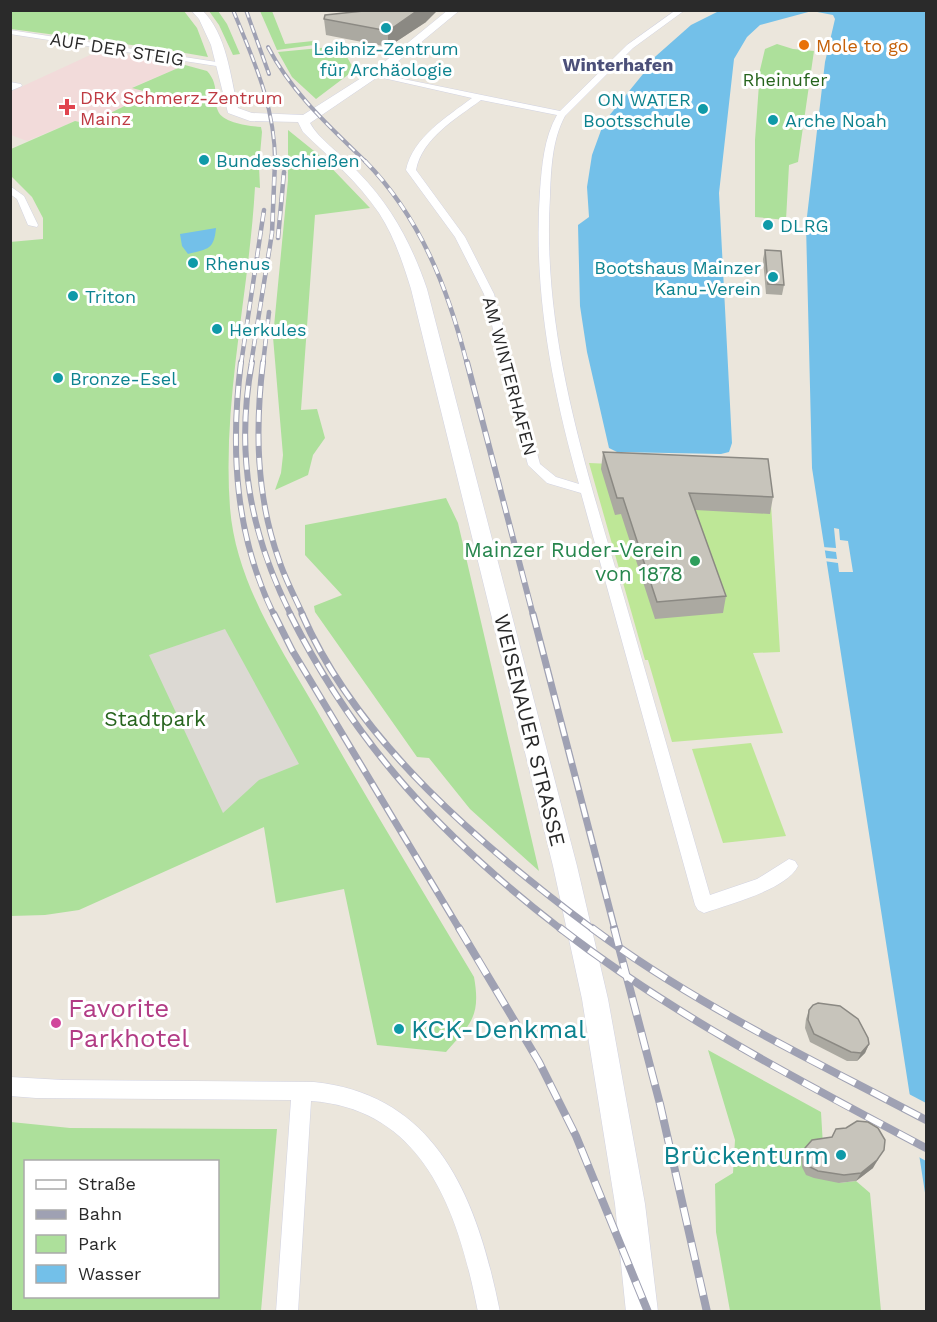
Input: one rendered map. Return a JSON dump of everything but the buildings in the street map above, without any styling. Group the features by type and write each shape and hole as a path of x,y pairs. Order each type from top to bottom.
{"main road":[{"path":"196,10 207,24 223,65 230,107 235,113 259,118 306,119 371,77 421,40 455,10"},
{"name":"WEISENAUER STRASSE","path":"306,119 304,123 307,129 355,176 392,224 409,257 419,289 565,866 595,999 630,1204 642,1311"}],"street":[{"path":"682,10 658,23 638,39 563,114 548,150 544,198 544,277 555,363 568,423 704,905 763,884 789,866"},
{"name":"AUF DER STEIG","path":"10,32 223,65"},
{"path":"371,77 563,114"},
{"path":"10,84 18,86 10,89"},
{"name":"AM WINTERHAFEN","path":"484,98 421,146 414,156 411,170 460,237 489,294 534,465 558,485 588,489"},
{"path":"10,189 21,198 33,225"},
{"path":"10,1086 62,1090 302,1091 350,1097 370,1105 409,1131 445,1174 472,1235 489,1311"},
{"path":"287,1311 302,1091"}],"shaded area":[{"name":"DRK Schmerz-Zentrum Mainz","path":"101,50 185,65 133,87 151,93 88,124 75,121 27,141 11,135 10,92"},
{"path":"225,629 299,764 259,780 223,813 149,655"}],"green space":[{"path":"10,11 184,11 197,28 208,57 11,29"},
{"path":"209,11 218,11 227,24 240,54 233,55 219,25"},
{"path":"260,11 272,11 285,44 313,41 314,45 277,50"},
{"name":"Rheinufer","path":"777,44 793,49 814,51 798,162 789,165 786,220 755,217 755,140 760,70 765,49"},
{"path":"341,46 352,66 357,68 316,99 292,77 278,52"},
{"name":"Stadtpark","path":"185,65 207,71 214,83 217,108 221,115 237,123 261,127 262,132 260,188 255,187 230,428 230,508 234,536 251,589 275,639 474,977 476,1001 472,1019 446,1052 377,1045 344,889 276,903 264,827 79,910 45,915 11,916 10,242 43,239 43,218 32,197 11,176 11,149 75,121 88,124 151,93 132,88"},
{"path":"288,130 319,155 370,208 315,215 301,410 317,409 325,438 313,455 308,475 275,490 281,473 283,455 273,337 288,180"},
{"name":"Mainzer Ruder-Verein von 1878","path":"589,463 769,471 780,652 753,653 783,733 672,742 648,660 645,660"},
{"path":"446,498 458,523 539,871 470,809 429,758 417,757 315,612 314,606 342,595 305,555 305,525"},
{"path":"751,743 786,836 723,843 692,749"},
{"path":"708,1050 821,1112 823,1146 839,1183 856,1181 870,1193 881,1311 730,1311 716,1232 715,1184 733,1173 735,1140"},
{"path":"11,1122 70,1128 277,1129 261,1311 11,1311"}],"water":[{"path":"719,11 812,11 760,25 747,37 734,59 719,193 732,443 729,452 721,454 617,452 609,448 587,352 580,306 578,225 589,217 587,187 592,155 604,122 643,74 639,71 691,25"},
{"path":"812,11 926,11 926,1199 812,468 806,225 825,62 835,19 833,15"},
{"path":"216,228 214,240 206,249 188,254 182,246 180,234"}],"pier":[{"path":"834,528 839,529 840,540 848,541 853,572 839,572 838,563 824,561 824,558 837,559 836,552 822,550 822,547 836,548"},
{"path":"907,1093 926,1103 926,1161 917,1156"}],"railway":[{"path":"233,10 262,84 271,122 275,162"},
{"path":"246,10 269,74"},
{"path":"268,47 300,94 365,161"},
{"path":"365,161 401,206 430,255 451,308 467,364"},
{"path":"251,364 272,233 275,162"},
{"path":"278,238 284,172"},
{"path":"241,364 264,210"},
{"path":"263,364 269,312"},
{"path":"241,362 236,427 239,491 251,554 274,615"},
{"path":"252,362 245,429 250,492 265,554 291,615"},
{"path":"263,362 258,437 262,487 271,536 287,581 303,615"},
{"path":"467,362 533,615"},
{"path":"274,614 292,650 460,930"},
{"path":"290,614 344,707 374,749 407,788 479,861 562,930"},
{"path":"302,614 326,661 356,706 390,749 468,828 594,930"},
{"path":"533,614 615,930"},
{"path":"459,928 539,1062 576,1136 648,1312"},
{"path":"560,928 626,976"},
{"path":"592,928 619,947"},
{"path":"614,928 619,947"},
{"path":"619,947 713,1007 926,1120"},
{"path":"619,947 626,976"},
{"path":"626,976 738,1046 926,1148"},
{"path":"626,976 660,1104 707,1312"}],"place":[{"name":"Leibniz-Zentrum für Archäologie","path":"386,28"},
{"name":"Mole to go","path":"804,45"},
{"name":"DRK Schmerz-Zentrum Mainz","path":"67,107"},
{"name":"ON WATER Bootsschule","path":"703,109"},
{"name":"Arche Noah","path":"773,120"},
{"name":"Bundesschießen","path":"204,160"},
{"name":"DLRG","path":"768,225"},
{"name":"Rhenus","path":"193,263"},
{"name":"Bootshaus Mainzer Kanu-Verein","path":"773,277"},
{"name":"Triton","path":"73,296"},
{"name":"Herkules","path":"217,329"},
{"name":"Bronze-Esel","path":"58,378"},
{"name":"Mainzer Ruder-Verein von 1878","path":"695,561"},
{"name":"Favorite Parkhotel","path":"56,1023"},
{"name":"KCK-Denkmal","path":"399,1029"},
{"name":"Brückenturm","path":"841,1155"}],"district":[{"name":"Winterhafen","path":"618,64"}]}
